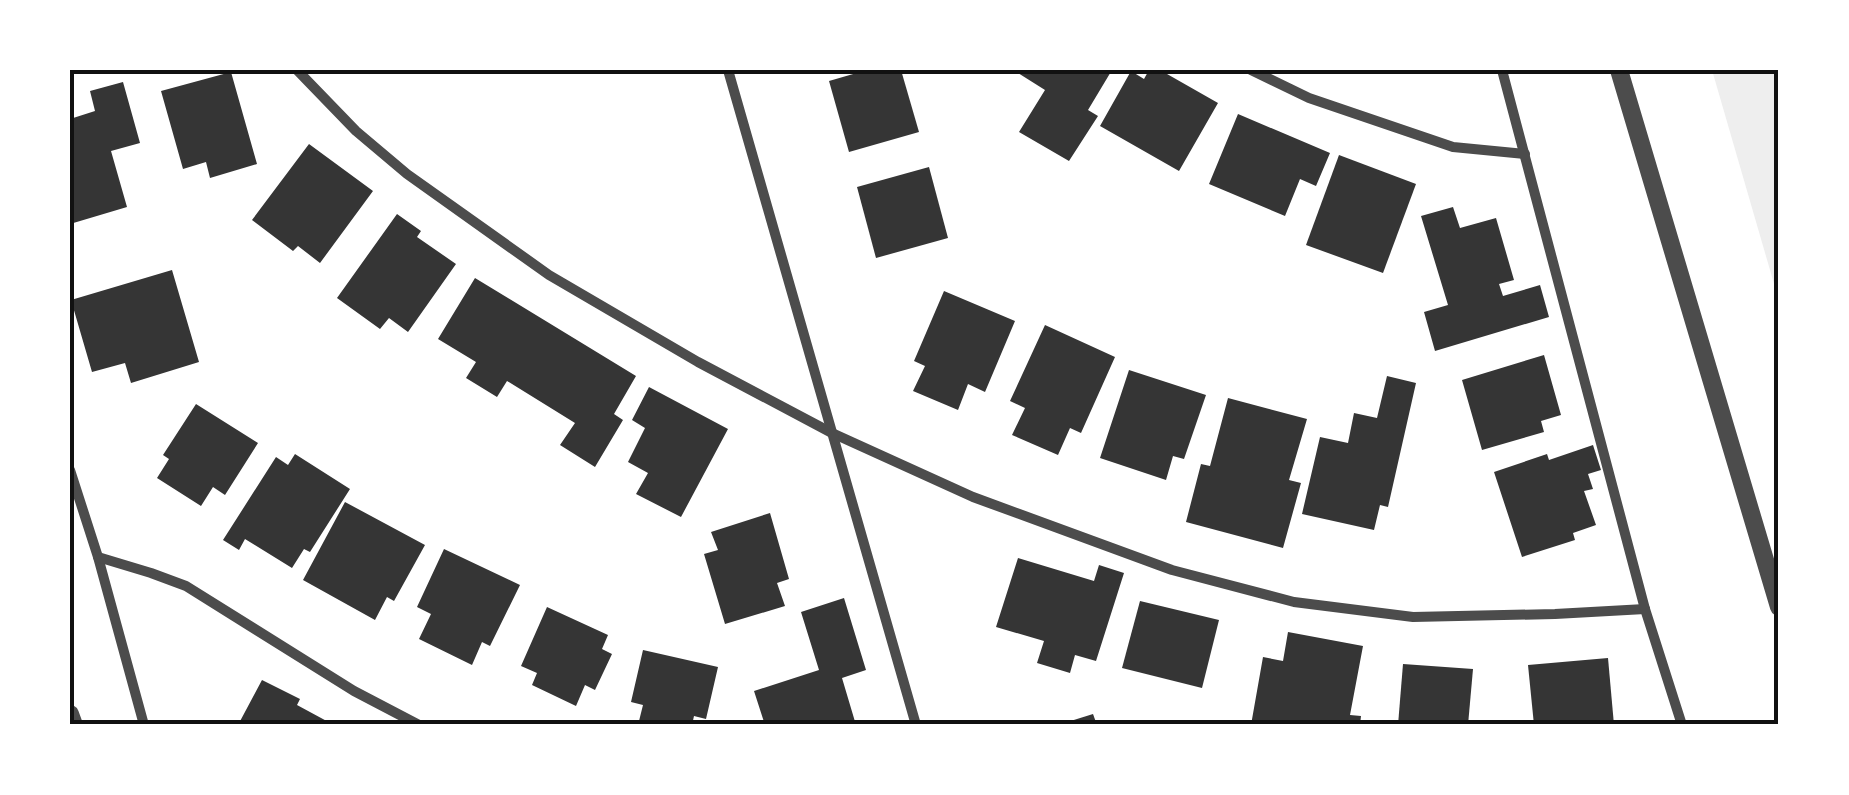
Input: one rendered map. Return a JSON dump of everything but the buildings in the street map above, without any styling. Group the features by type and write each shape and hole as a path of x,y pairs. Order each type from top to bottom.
{"street":[{"path":"297,70 356,131 407,174 549,275 698,362 832,433 973,497 1172,570 1294,602 1413,618 1645,609"},
{"path":"728,70 916,725"},
{"path":"1251,70 1309,98 1436,142 1526,154"},
{"path":"1502,70 1645,609 1682,725"},
{"path":"1620,70 1779,607"},
{"path":"70,470 144,725"},
{"path":"98,556 186,586 354,691 419,725"},
{"path":"70,714 74,725"}],"shaded area":[{"path":"1712,70 1779,70 1779,301"}]}
